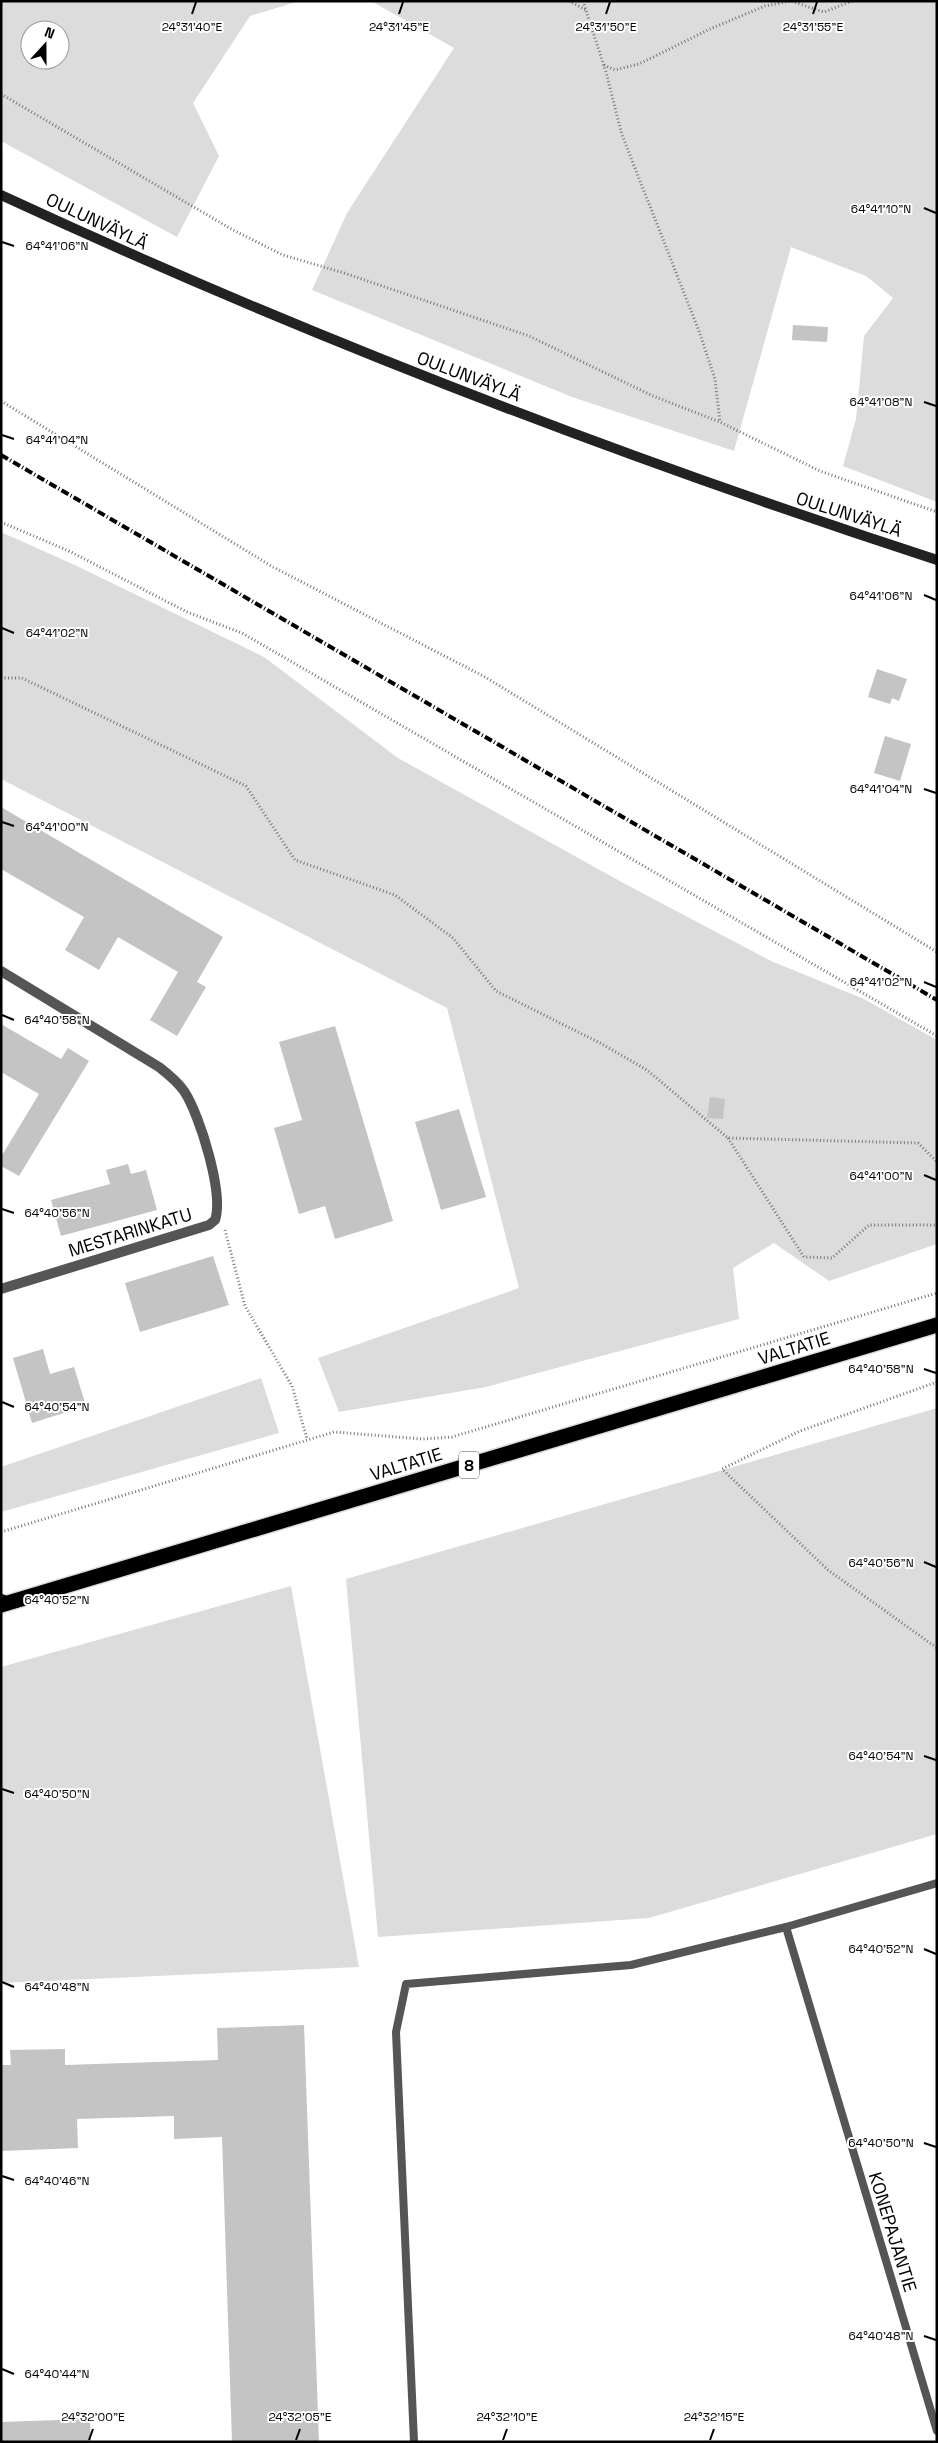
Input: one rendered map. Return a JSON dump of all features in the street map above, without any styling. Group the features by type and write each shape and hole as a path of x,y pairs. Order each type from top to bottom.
{"highway":[{"name":"VALTATIE","path":"1,1605 937,1325"}],"main road":[{"name":"OULUNVÄYLÄ","path":"1,195 129,254 328,339 641,459 937,560"}],"street":[{"name":"MESTARINKATU","path":"1,971 159,1067 173,1078 190,1102 200,1125 218,1200 215,1220 209,1226 1,1289"}],"lane":[{"path":"414,2442 396,2032 406,1984 631,1966 786,1927 937,1883"},
{"name":"KONEPAJANTIE","path":"786,1927 937,2431"}],"path":[{"path":"569,1 586,11"},
{"path":"583,1 604,64 622,136 699,331 715,379 720,422"},
{"path":"604,64 615,70 639,64 710,28 765,6 791,2 824,12 852,1"},
{"path":"1,94 233,230 283,255 344,273 529,336 653,396 720,422 820,472 937,512"},
{"path":"1,401 272,567 485,677 937,952"},
{"path":"1,522 72,552 187,612 242,634 937,1036"},
{"path":"1,678 22,678 246,786 295,860 395,896 453,938 496,991 602,1044 647,1070 728,1138 804,1257 832,1258 869,1224 937,1226"},
{"path":"728,1138 918,1143 937,1162"},
{"path":"225,1229 245,1306 292,1386 307,1439"},
{"path":"1,1532 307,1439 344,1432 422,1439 452,1437 937,1293"},
{"path":"937,1382 800,1431 722,1468 828,1570 937,1648"}],"shaded area":[{"path":"1,1 300,1 250,16 193,103 219,156 177,237 1,141"},
{"path":"371,1 937,1 937,502 843,466 856,419 864,336 893,298 866,276 791,247 734,451 572,397 312,290 347,213 454,48"},
{"path":"1,532 79,567 264,657 398,758 627,885 771,961 864,999 937,1040 937,1244 829,1281 774,1243 733,1268 739,1319 486,1387 339,1412 318,1358 519,1288 447,1008 1,779"},
{"path":"261,1378 279,1433 1,1512 1,1467"},
{"path":"937,1408 937,1834 649,1918 378,1937 346,1579"},
{"path":"291,1586 359,1967 1,1983 1,1667"}],"building":[{"path":"793,325 828,327 827,342 792,340"},
{"path":"877,669 907,679 899,701 892,698 890,704 868,697"},
{"path":"885,736 911,744 900,781 874,773"},
{"path":"1,807 223,937 197,982 206,987 177,1036 150,1020 178,972 118,937 99,970 65,950 84,917 1,869"},
{"path":"1,1024 61,1059 68,1048 89,1061 19,1176 1,1166 1,1157 39,1094 1,1072"},
{"path":"335,1026 393,1221 335,1239 325,1206 299,1214 274,1128 302,1120 279,1042"},
{"path":"710,1097 725,1099 723,1119 707,1118"},
{"path":"459,1109 486,1197 441,1210 415,1122"},
{"path":"128,1164 131,1174 146,1170 157,1210 61,1236 51,1200 110,1184 106,1170"},
{"path":"213,1256 229,1305 140,1332 125,1283"},
{"path":"43,1349 50,1374 74,1367 86,1406 32,1423 13,1358"},
{"path":"304,2025 319,2442 232,2442 222,2137 174,2139 174,2116 77,2119 78,2148 1,2151 1,2065 11,2065 10,2050 65,2049 65,2065 218,2060 217,2028"},
{"path":"90,2419 91,2442 1,2442 1,2422"}],"railway":[{"path":"1,455 937,1000"}]}
